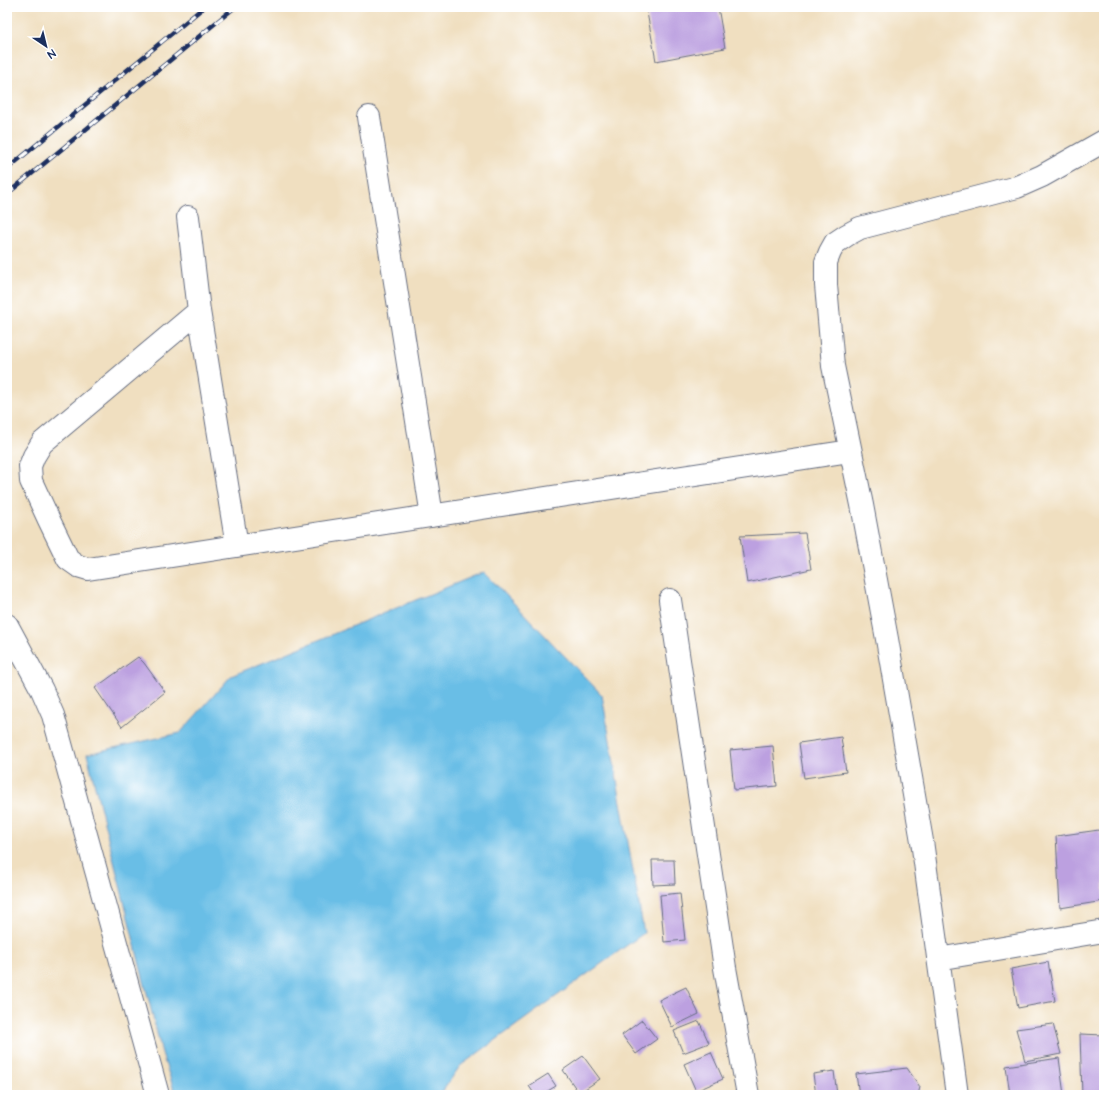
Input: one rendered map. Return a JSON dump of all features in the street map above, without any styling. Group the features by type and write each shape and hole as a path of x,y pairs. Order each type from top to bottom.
{"street":[{"path":"369,117 432,516"},
{"path":"956,1095 922,841 862,505 833,366 826,285 826,262 836,243 860,228 1017,187 1042,176 1104,141"},
{"path":"188,217 199,311 237,546"},
{"path":"199,311 42,443 34,456 30,466 31,481 68,559 78,566 88,569 850,451"},
{"path":"670,600 726,968 748,1095"},
{"path":"7,625 42,690 53,715 158,1095"},
{"path":"938,958 1104,931"}],"water":[{"path":"484,572 602,695 644,933 460,1066 440,1095 176,1095 163,1057 87,754 180,733 231,676"}],"building":[{"path":"646,7 718,7 725,48 656,61"},
{"path":"805,533 811,569 747,583 740,536"},
{"path":"138,657 165,692 122,727 95,688"},
{"path":"841,737 846,772 804,778 799,743"},
{"path":"773,746 777,786 734,790 730,750"},
{"path":"1099,830 1104,839 1104,901 1060,908 1056,836"},
{"path":"652,860 674,860 675,884 653,885"},
{"path":"680,893 685,940 664,942 660,895"},
{"path":"1048,962 1055,1001 1018,1008 1011,969"},
{"path":"686,987 699,1014 672,1027 659,1000"},
{"path":"642,1020 657,1039 636,1054 622,1035"},
{"path":"699,1021 709,1043 683,1053 674,1031"},
{"path":"1053,1024 1061,1054 1025,1061 1016,1029"},
{"path":"1080,1034 1104,1035 1104,1095 1082,1095"},
{"path":"711,1052 723,1079 696,1091 684,1064"},
{"path":"583,1056 600,1079 579,1093 563,1070"},
{"path":"1059,1058 1064,1095 1010,1095 1006,1066"},
{"path":"907,1068 920,1087 918,1095 859,1095 856,1074"},
{"path":"834,1071 837,1095 816,1095 813,1074"},
{"path":"548,1074 556,1086 541,1095 535,1095 529,1086"}],"railway":[{"path":"7,169 204,7"},
{"path":"7,194 235,7"}]}
